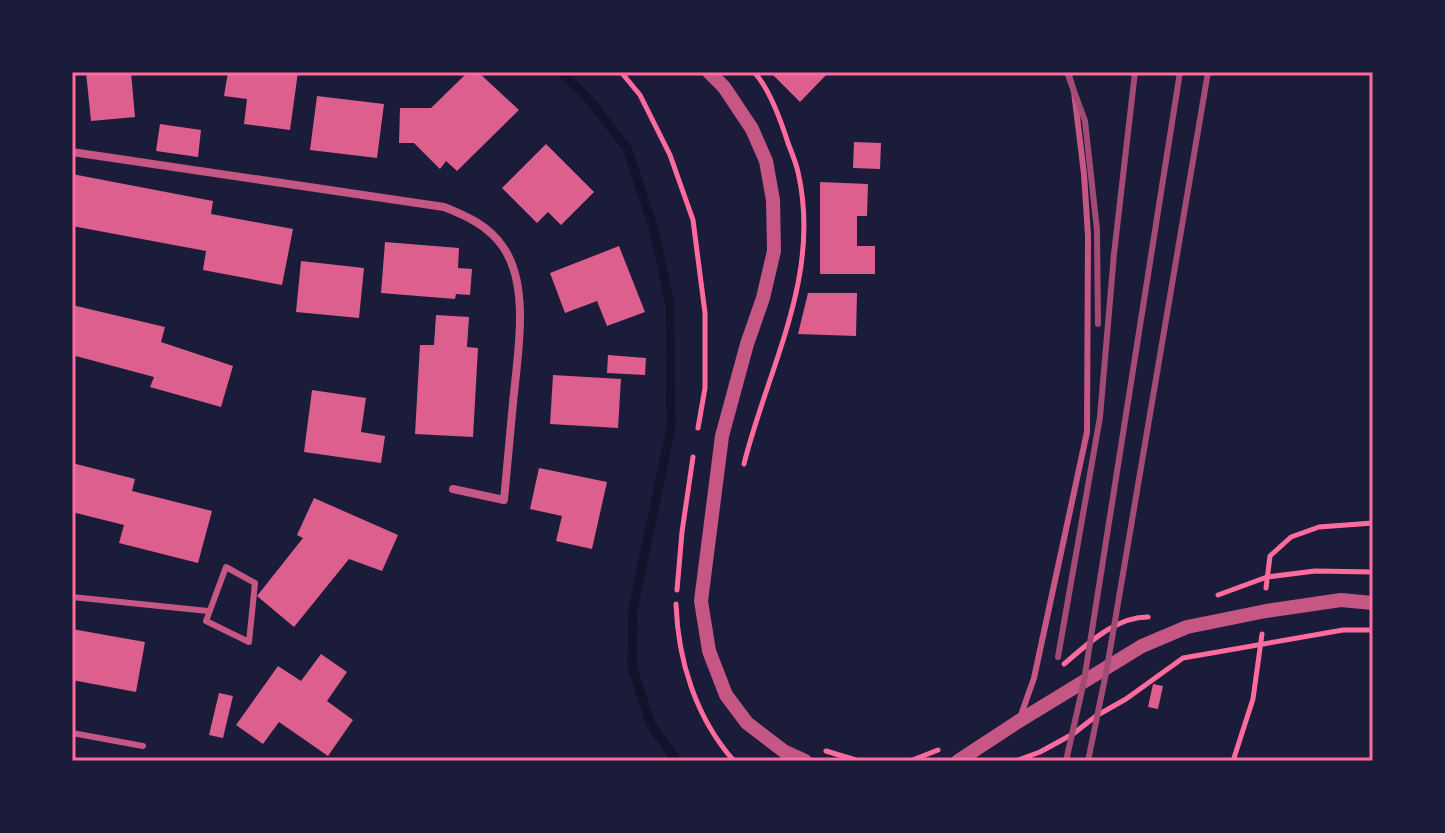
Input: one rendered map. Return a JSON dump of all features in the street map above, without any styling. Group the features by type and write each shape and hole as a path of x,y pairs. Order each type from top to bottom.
{"street":[{"path":"709,72 724,87 752,129 766,161 773,200 774,251 722,436 701,601 709,651 726,695 747,723 785,752 805,761"},
{"path":"72,152 444,207 470,217 491,232 504,248 515,271 520,307 504,500 453,489"},
{"path":"958,761 1142,646 1187,627 1341,600 1373,603"}],"lane":[{"path":"1019,721 1034,678 1087,432 1088,236 1081,146 1074,92 1068,72"},
{"path":"226,567 255,583 249,642 206,621 208,611 226,567"},
{"path":"72,597 208,611"},
{"path":"72,733 143,746"}],"path":[{"path":"621,72 640,95 670,155 693,220 705,313 705,388 697,434"},
{"path":"741,476 793,315 802,263 804,216 798,172 762,81 754,72"},
{"path":"694,449 677,582 678,631 689,682 716,737 734,761"},
{"path":"1233,761 1253,699 1266,611 1270,556 1291,537 1319,527 1373,523"},
{"path":"1267,577 1315,571 1373,572"},
{"path":"1016,761 1073,734 1183,658 1343,630 1373,630"},
{"path":"816,748 859,761"}],"building":[{"path":"86,72 131,72 135,117 91,121"},
{"path":"228,72 298,72 290,130 244,124 247,99 224,96"},
{"path":"468,72 478,72 519,110 457,171 446,161 440,169 414,143 399,143 400,108 431,108"},
{"path":"770,72 829,72 800,102"},
{"path":"317,96 384,104 377,158 310,150"},
{"path":"160,124 201,130 198,157 156,151"},
{"path":"854,142 881,143 880,169 853,168"},
{"path":"546,144 594,192 561,225 548,212 537,223 502,188"},
{"path":"72,174 213,201 211,214 293,229 282,285 203,270 206,251 72,226"},
{"path":"820,182 868,184 867,216 857,216 857,246 875,246 875,274 820,274"},
{"path":"385,242 459,248 458,268 472,269 470,295 456,294 455,299 381,293"},
{"path":"619,246 645,312 607,326 597,301 565,313 550,273"},
{"path":"301,261 364,268 359,318 296,312"},
{"path":"808,293 857,293 856,336 798,334"},
{"path":"72,305 165,327 161,342 233,366 221,407 150,387 154,377 72,355"},
{"path":"436,315 469,317 467,347 478,348 473,437 415,434 420,345 434,345"},
{"path":"608,355 646,358 645,375 607,373"},
{"path":"553,375 621,379 618,428 550,424"},
{"path":"312,390 366,398 361,432 385,436 381,463 304,452"},
{"path":"72,463 135,479 132,491 212,511 198,563 119,543 124,525 72,512"},
{"path":"539,468 607,482 592,549 556,541 562,516 530,509"},
{"path":"314,498 398,535 382,571 349,559 294,627 257,596 303,538 297,535"},
{"path":"72,629 145,642 136,692 72,680"},
{"path":"321,654 347,672 327,701 353,720 328,756 279,722 263,744 236,725 278,666 301,681"},
{"path":"1153,684 1163,686 1158,709 1148,707"},
{"path":"219,693 233,696 223,738 209,735"}],"waterway":[{"path":"561,72 587,97 627,148 654,230 670,304 671,428 633,609 632,667 651,725 677,761"}],"railway":[{"path":"1067,72 1085,121 1097,230 1098,324"},
{"path":"1058,657 1100,417 1114,254 1135,72"},
{"path":"1066,761 1084,681 1180,72"},
{"path":"1088,761 1107,668 1208,72"}]}
